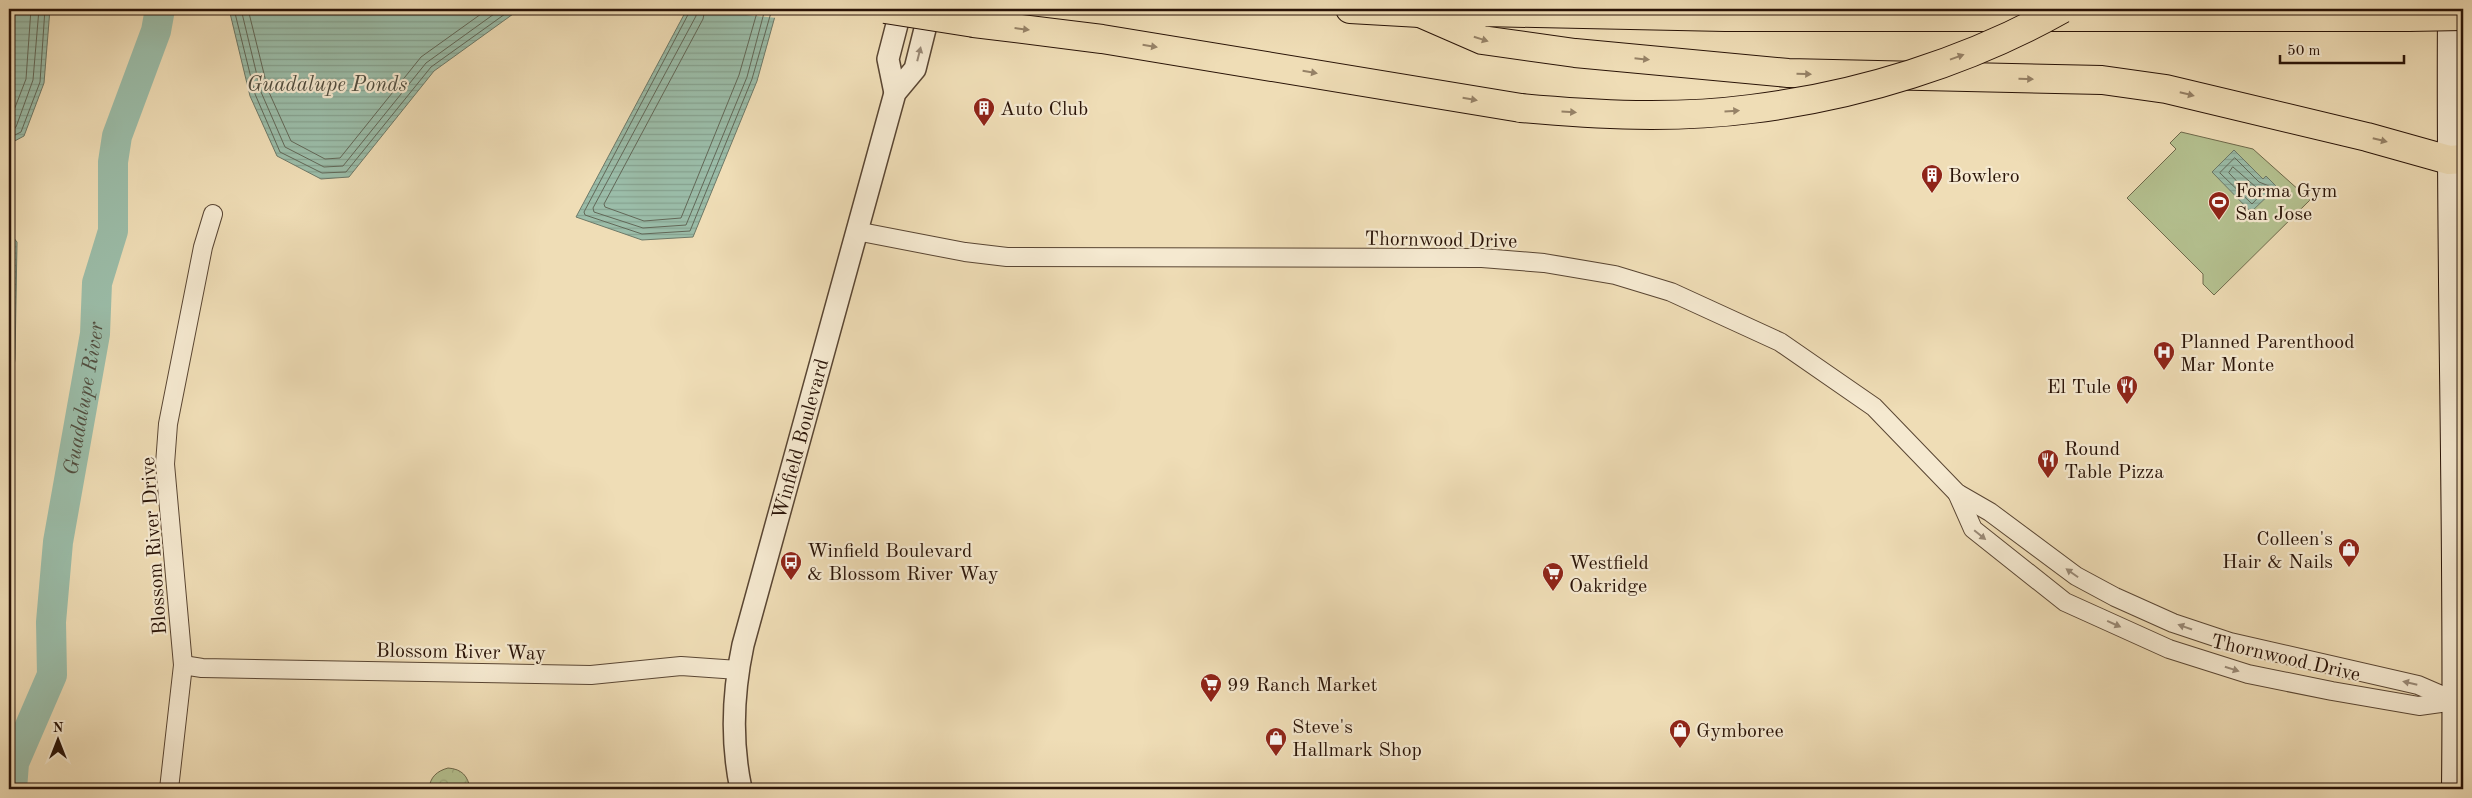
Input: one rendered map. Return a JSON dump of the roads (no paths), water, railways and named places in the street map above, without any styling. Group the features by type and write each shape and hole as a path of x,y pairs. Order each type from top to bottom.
{"highway":[{"path":"884,9 974,23 1102,39 1521,108 1620,114 1750,110 1798,102 1911,74 1985,46 2062,9"},
{"path":"1350,9 1420,14 1483,12 1725,17 2463,16"},
{"path":"1420,14 1482,40 1575,53 1788,73 2102,80 2166,89 2456,160"}],"main road":[{"path":"2450,9 2456,160 2454,421 2459,701 2454,789"}],"street":[{"name":"Winfield Boulevard","path":"895,93 888,59 901,9"},
{"name":"Winfield Boulevard","path":"741,789 734,736 738,670 895,93 916,69 930,9"},
{"name":"Blossom River Drive","path":"169,789 183,665 166,456 168,424 201,257 214,214"},
{"name":"Thornwood Drive","path":"856,231 965,252 1007,257 1482,258 1544,263 1615,275 1671,292 1780,342 1874,407 1957,492 1990,512 2076,576 2114,597 2173,623 2230,642 2418,685 2459,701"},
{"name":"Thornwood Drive","path":"1957,492 1973,529 2064,602 2168,648 2248,674 2351,694 2419,706 2459,701"},
{"name":"Blossom River Way","path":"183,665 202,668 591,675 681,666 738,670"}],"water":[{"path":"9,9 50,9 44,83 24,136 9,144"},
{"name":"Guadalupe Ponds","path":"229,9 520,9 434,71 349,177 321,179 277,156 250,96"},
{"path":"687,9 777,9 757,81 693,237 642,240 576,217"},
{"path":"2234,150 2263,179 2266,176 2277,187 2251,212 2212,172"},
{"path":"9,232 17,242 15,359 9,404"}],"waterway":[{"name":"Guadalupe River","path":"12,789 14,763 52,675 51,622 58,542 95,334 97,283 113,231 113,162 117,136 156,31 160,9"}],"place":[{"name":"Auto Club","path":"984,127"},
{"name":"Bowlero","path":"1932,194"},
{"name":"Forma Gym San Jose","path":"2219,221"},
{"name":"Planned Parenthood Mar Monte","path":"2164,371"},
{"name":"El Tule","path":"2127,405"},
{"name":"Round Table Pizza","path":"2048,479"},
{"name":"Colleen's Hair & Nails","path":"2349,568"},
{"name":"Winfield Boulevard & Blossom River Way","path":"791,581"},
{"name":"Westfield Oakridge","path":"1553,592"},
{"name":"99 Ranch Market","path":"1211,703"},
{"name":"Gymboree","path":"1680,749"},
{"name":"Steve's Hallmark Shop","path":"1276,757"}]}
